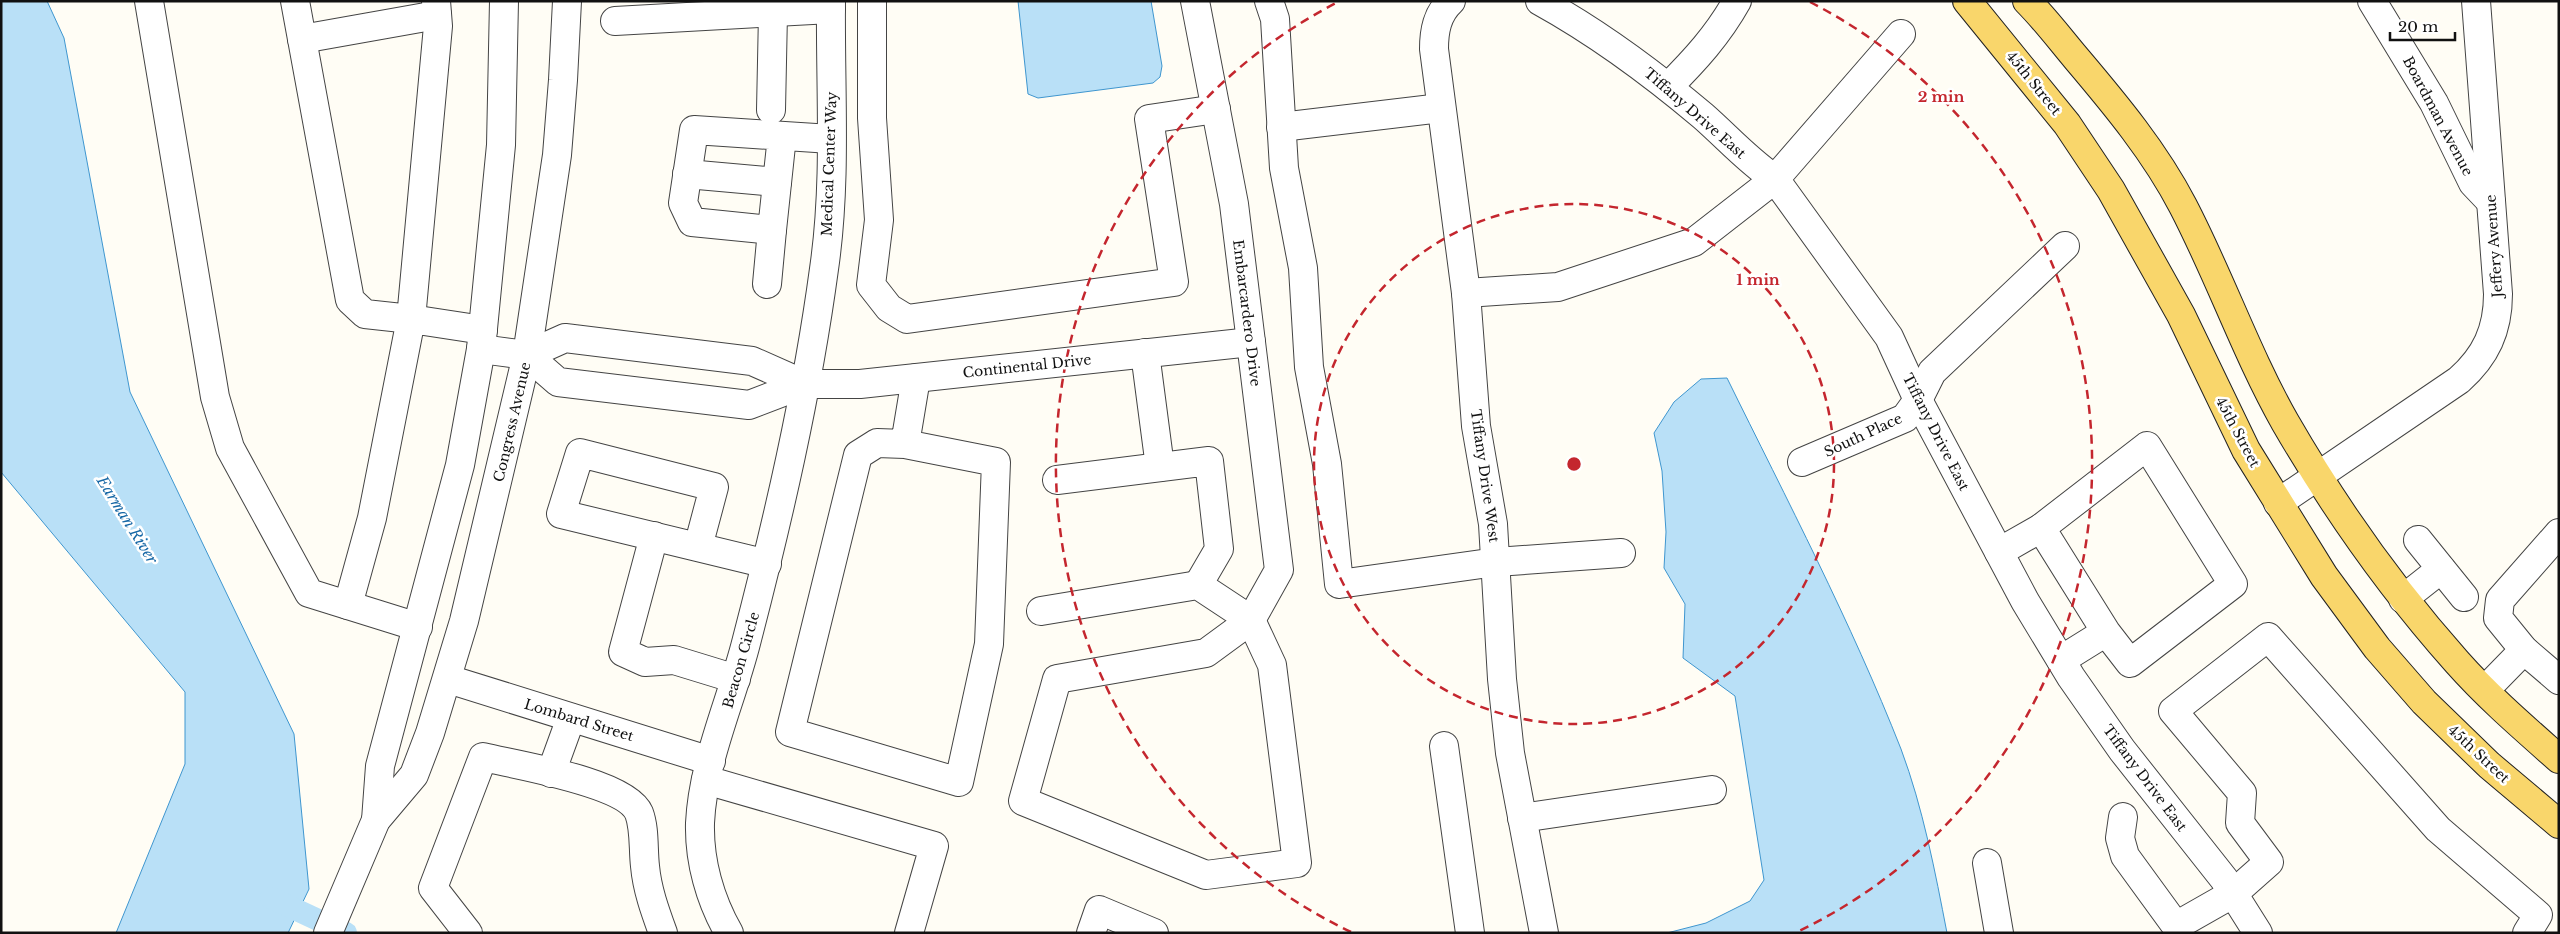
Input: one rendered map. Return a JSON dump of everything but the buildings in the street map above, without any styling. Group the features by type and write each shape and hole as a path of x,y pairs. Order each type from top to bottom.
{"main road":[{"name":"45th Street","path":"1967,1 2068,124 2111,190 2181,315 2246,450 2330,584 2377,648 2424,702 2489,765 2559,824"},
{"path":"2027,1 2135,129 2182,203 2216,274 2246,344 2284,420 2316,475 2404,599 2458,664 2559,759"}],"street":[{"path":"149,1 215,397 230,448 309,593 418,627"},
{"path":"294,1 350,300 365,314 411,319 482,339 527,355"},
{"name":"Congress Avenue","path":"376,820 380,766 460,464 482,339 501,145 504,1"},
{"name":"Congress Avenue","path":"328,933 376,820 414,775 448,679 501,471 527,355 557,155 564,80 567,1"},
{"path":"872,1 872,125 879,220 871,285 889,308 907,319 1174,282 1150,119 1216,109"},
{"name":"Embarcardero Drive","path":"1195,1 1234,204 1279,570 1251,620"},
{"path":"1269,1 1275,19 1284,168 1303,268 1309,367 1327,464 1339,584 1496,562 1621,554"},
{"path":"1668,87 1703,52 1722,27 1737,1"},
{"name":"Boardman Avenue","path":"2372,1 2434,104 2473,182 2491,202"},
{"name":"Jeffery Avenue","path":"2278,503 2316,475 2459,380 2482,356 2490,341 2498,308 2476,1"},
{"name":"Tiffany Drive East","path":"1551,4 1668,87 1754,165 1775,179 1889,337 1918,400 2025,601 2061,660 2122,750 2234,893 2258,933"},
{"path":"615,21 773,13 831,5"},
{"name":"Medical Center Way","path":"804,384 824,269 831,202 831,5"},
{"path":"302,39 437,8 411,319 372,518 348,605"},
{"name":"Tiffany Drive West","path":"1445,10 1434,33 1434,49 1466,293 1476,426 1493,524 1502,679 1510,753 1544,933"},
{"path":"771,110 773,13"},
{"path":"1466,293 1558,287 1694,242 1775,179 1901,34"},
{"path":"1282,127 1442,108"},
{"path":"772,230 692,222 683,203 694,130 782,136 831,132 872,125"},
{"path":"767,284 782,136"},
{"path":"687,174 777,182"},
{"name":"South Place","path":"1802,462 1905,418 1918,400 1932,372 2065,246"},
{"name":"Continental Drive","path":"804,384 752,361 565,338 527,355 558,382 749,405 804,384 860,384 1251,342"},
{"path":"1145,353 1160,467"},
{"path":"905,444 916,378"},
{"name":"Beacon Circle","path":"729,933 709,890 702,858 700,825 708,770 736,679 767,564 804,384"},
{"path":"877,442 905,444 996,462 989,644 959,782 790,732 858,455 877,442"},
{"path":"1999,552 2041,528 2147,446 2233,584 2130,663 2106,632 2041,528"},
{"path":"698,547 714,487 580,453 561,514 767,564"},
{"path":"1057,480 1209,461 1219,549 1198,585"},
{"path":"2559,533 2500,600 2498,618 2524,650 2559,680"},
{"path":"654,536 623,652 645,662 674,660 736,679"},
{"path":"2418,540 2464,598"},
{"path":"2404,599 2441,569"},
{"path":"1041,611 1198,585 1251,620 1272,665 1298,863 1206,875 1024,801 1057,679 1206,653 1251,620"},
{"path":"2061,660 2106,632"},
{"path":"2123,817 2120,838 2125,856 2171,929 2234,893 2269,862 2240,823 2242,793 2173,711 2268,637 2438,829 2538,915 2527,933"},
{"path":"2486,690 2524,650"},
{"name":"Lombard Street","path":"448,679 571,718 708,770 934,846 909,933"},
{"path":"551,774 571,718"},
{"path":"1444,746 1470,933"},
{"path":"468,933 433,888 483,758 609,789 635,807 642,824 649,889 663,933"},
{"path":"1522,818 1712,790"},
{"path":"1987,863 1999,933"},
{"path":"1091,933 1099,910 1154,933"}],"water":[{"name":"Earman River","path":"1,1 47,1 64,38 130,392 294,734 309,889 288,933 116,933 185,764 185,692 1,472"},
{"path":"1018,1 1151,1 1162,66 1160,77 1153,83 1038,98 1028,94"},
{"path":"1727,378 1840,608 1901,749 1922,817 1947,933 1667,933 1706,923 1750,901 1764,880 1735,696 1683,658 1685,604 1664,568 1666,532 1662,471 1654,433 1674,402 1701,379"}],"waterway":[{"path":"271,898 346,933"}]}
